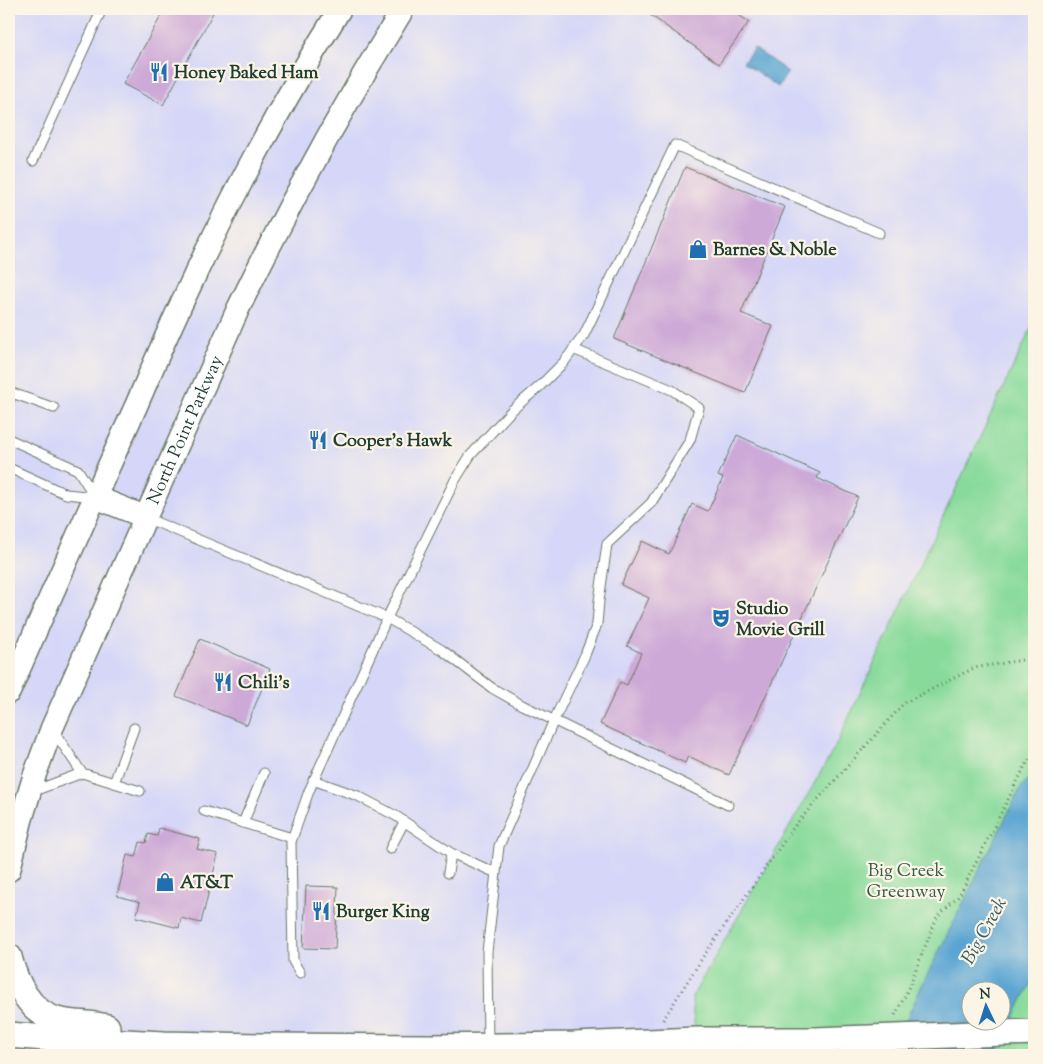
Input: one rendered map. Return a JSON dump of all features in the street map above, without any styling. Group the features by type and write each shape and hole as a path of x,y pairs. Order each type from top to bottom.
{"main road":[{"path":"9,957 13,972 25,995 44,1014 56,1020 135,1032 164,1044"},
{"path":"9,1035 164,1044 488,1046 697,1040 815,1040 1034,1032"}],"street":[{"path":"9,692 185,296 222,219 290,93 340,9"},
{"name":"North Point Parkway","path":"9,870 21,820 52,728 238,310 270,243 337,120 403,9"},
{"path":"95,497 145,518"}],"lane":[{"path":"34,161 102,9"},
{"path":"300,973 293,961 291,842 313,780 387,618 454,480 470,456 512,410 537,389 564,362 584,335 676,145 879,232"},
{"path":"488,1046 487,952 499,846 554,720 585,655 597,624 607,544 651,503 690,440 699,408 672,390 574,349"},
{"path":"9,402 12,393 54,408"},
{"path":"9,438 78,470 95,497"},
{"path":"9,468 66,494 95,497"},
{"path":"145,518 387,618 442,650 492,688 522,705 728,805"},
{"path":"52,728 82,774"},
{"path":"114,783 134,728"},
{"path":"243,823 264,773"},
{"path":"30,793 82,774 140,791"},
{"path":"313,780 358,796 404,822 451,853 496,873"},
{"path":"204,810 292,838"},
{"path":"390,849 404,822"},
{"path":"448,873 451,853"}],"path":[{"path":"663,1025 663,1018 703,957 796,824 904,703 974,668 1034,658"},
{"path":"892,1020 906,994 937,916 959,896 1025,766 1034,755"}],"shaded area":[{"path":"9,9 1034,9 1034,645 771,1055 9,1055"}],"green space":[{"name":"Big Creek Greenway","path":"1034,322 1034,1055 698,1055 692,997 834,749"}],"water":[{"path":"754,48 788,72 778,87 743,62"},
{"name":"Big Creek","path":"1034,773 1034,977 1010,1025 1010,982 960,982 960,1032 1006,1032 995,1055 890,1055 923,983 1021,787"}],"building":[{"path":"165,9 215,9 163,105 123,84"},
{"path":"642,9 730,9 749,22 719,64"},
{"path":"685,167 785,207 741,313 773,326 745,393 614,339"},
{"path":"737,435 820,473 817,478 858,497 729,775 688,756 685,763 600,724 620,682 627,685 641,653 627,646 649,598 621,585 642,541 669,554 692,504 708,511 723,478 718,476"},
{"name":"Chili's","path":"200,639 270,669 247,725 176,696"},
{"path":"159,828 200,839 197,849 218,854 201,923 181,918 179,928 136,917 140,902 117,896 127,855 136,857 140,842 146,843 148,834 157,836"},
{"path":"306,886 338,887 335,949 303,948"}],"place":[{"name":"Honey Baked Ham","path":"159,72"},
{"name":"Barnes & Noble","path":"698,249"},
{"name":"Cooper's Hawk","path":"318,440"},
{"name":"Studio Movie Grill","path":"721,618"},
{"name":"Chili's","path":"223,682"},
{"name":"AT&T","path":"165,882"},
{"name":"Burger King","path":"321,911"}]}
